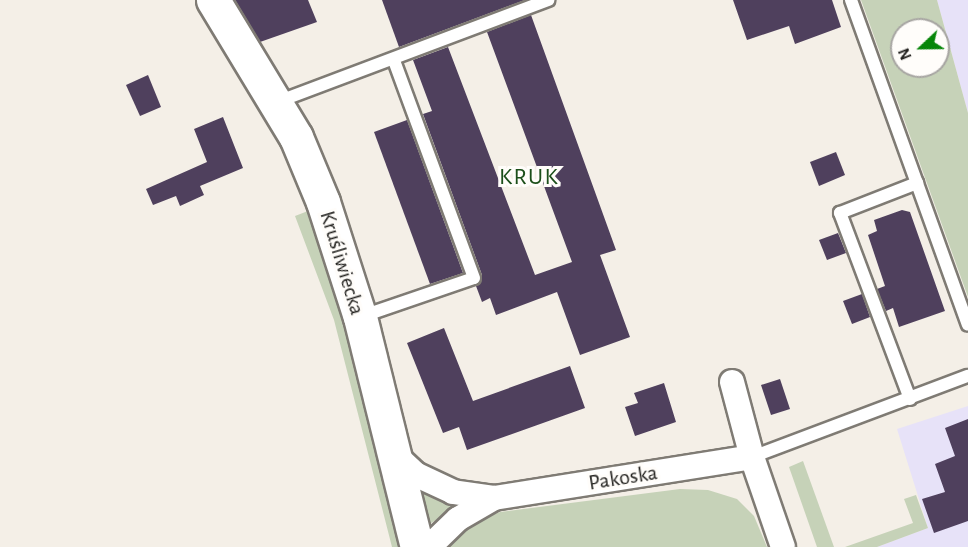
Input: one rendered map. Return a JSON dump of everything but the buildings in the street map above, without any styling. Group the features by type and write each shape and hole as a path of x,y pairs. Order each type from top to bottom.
{"main road":[{"name":"Kruśliwiecka","path":"213,0 276,102 317,184 360,318 417,547"}],"street":[{"path":"732,382 752,457 783,547"},
{"name":"Pakoska","path":"393,453 417,475 453,492 494,498 752,457"},
{"name":"Pakoska","path":"429,547 458,519 494,498"}],"lane":[{"path":"276,102 394,60 548,0"},
{"path":"851,0 968,325"},
{"path":"360,318 474,278 394,60"},
{"path":"910,399 840,213 917,183"},
{"path":"752,457 968,376"}],"shaded area":[{"path":"937,0 968,0 968,113 950,47 950,18 942,18"},
{"path":"968,406 968,547 877,547 928,528 897,429"}],"green space":[{"path":"861,0 937,0 942,18 890,18 890,78 950,78 950,47 968,113 968,297"},
{"path":"308,211 343,317 401,547 392,547 334,320 295,216"},
{"path":"803,461 834,547 817,547 789,467"},
{"path":"680,489 708,490 737,499 754,516 767,547 447,547 470,524 500,512"},
{"path":"419,491 459,506 428,525"},
{"path":"916,495 928,528 877,547 845,547 913,523 904,499"}],"district":[{"name":"KRUK","path":"529,178"}]}
